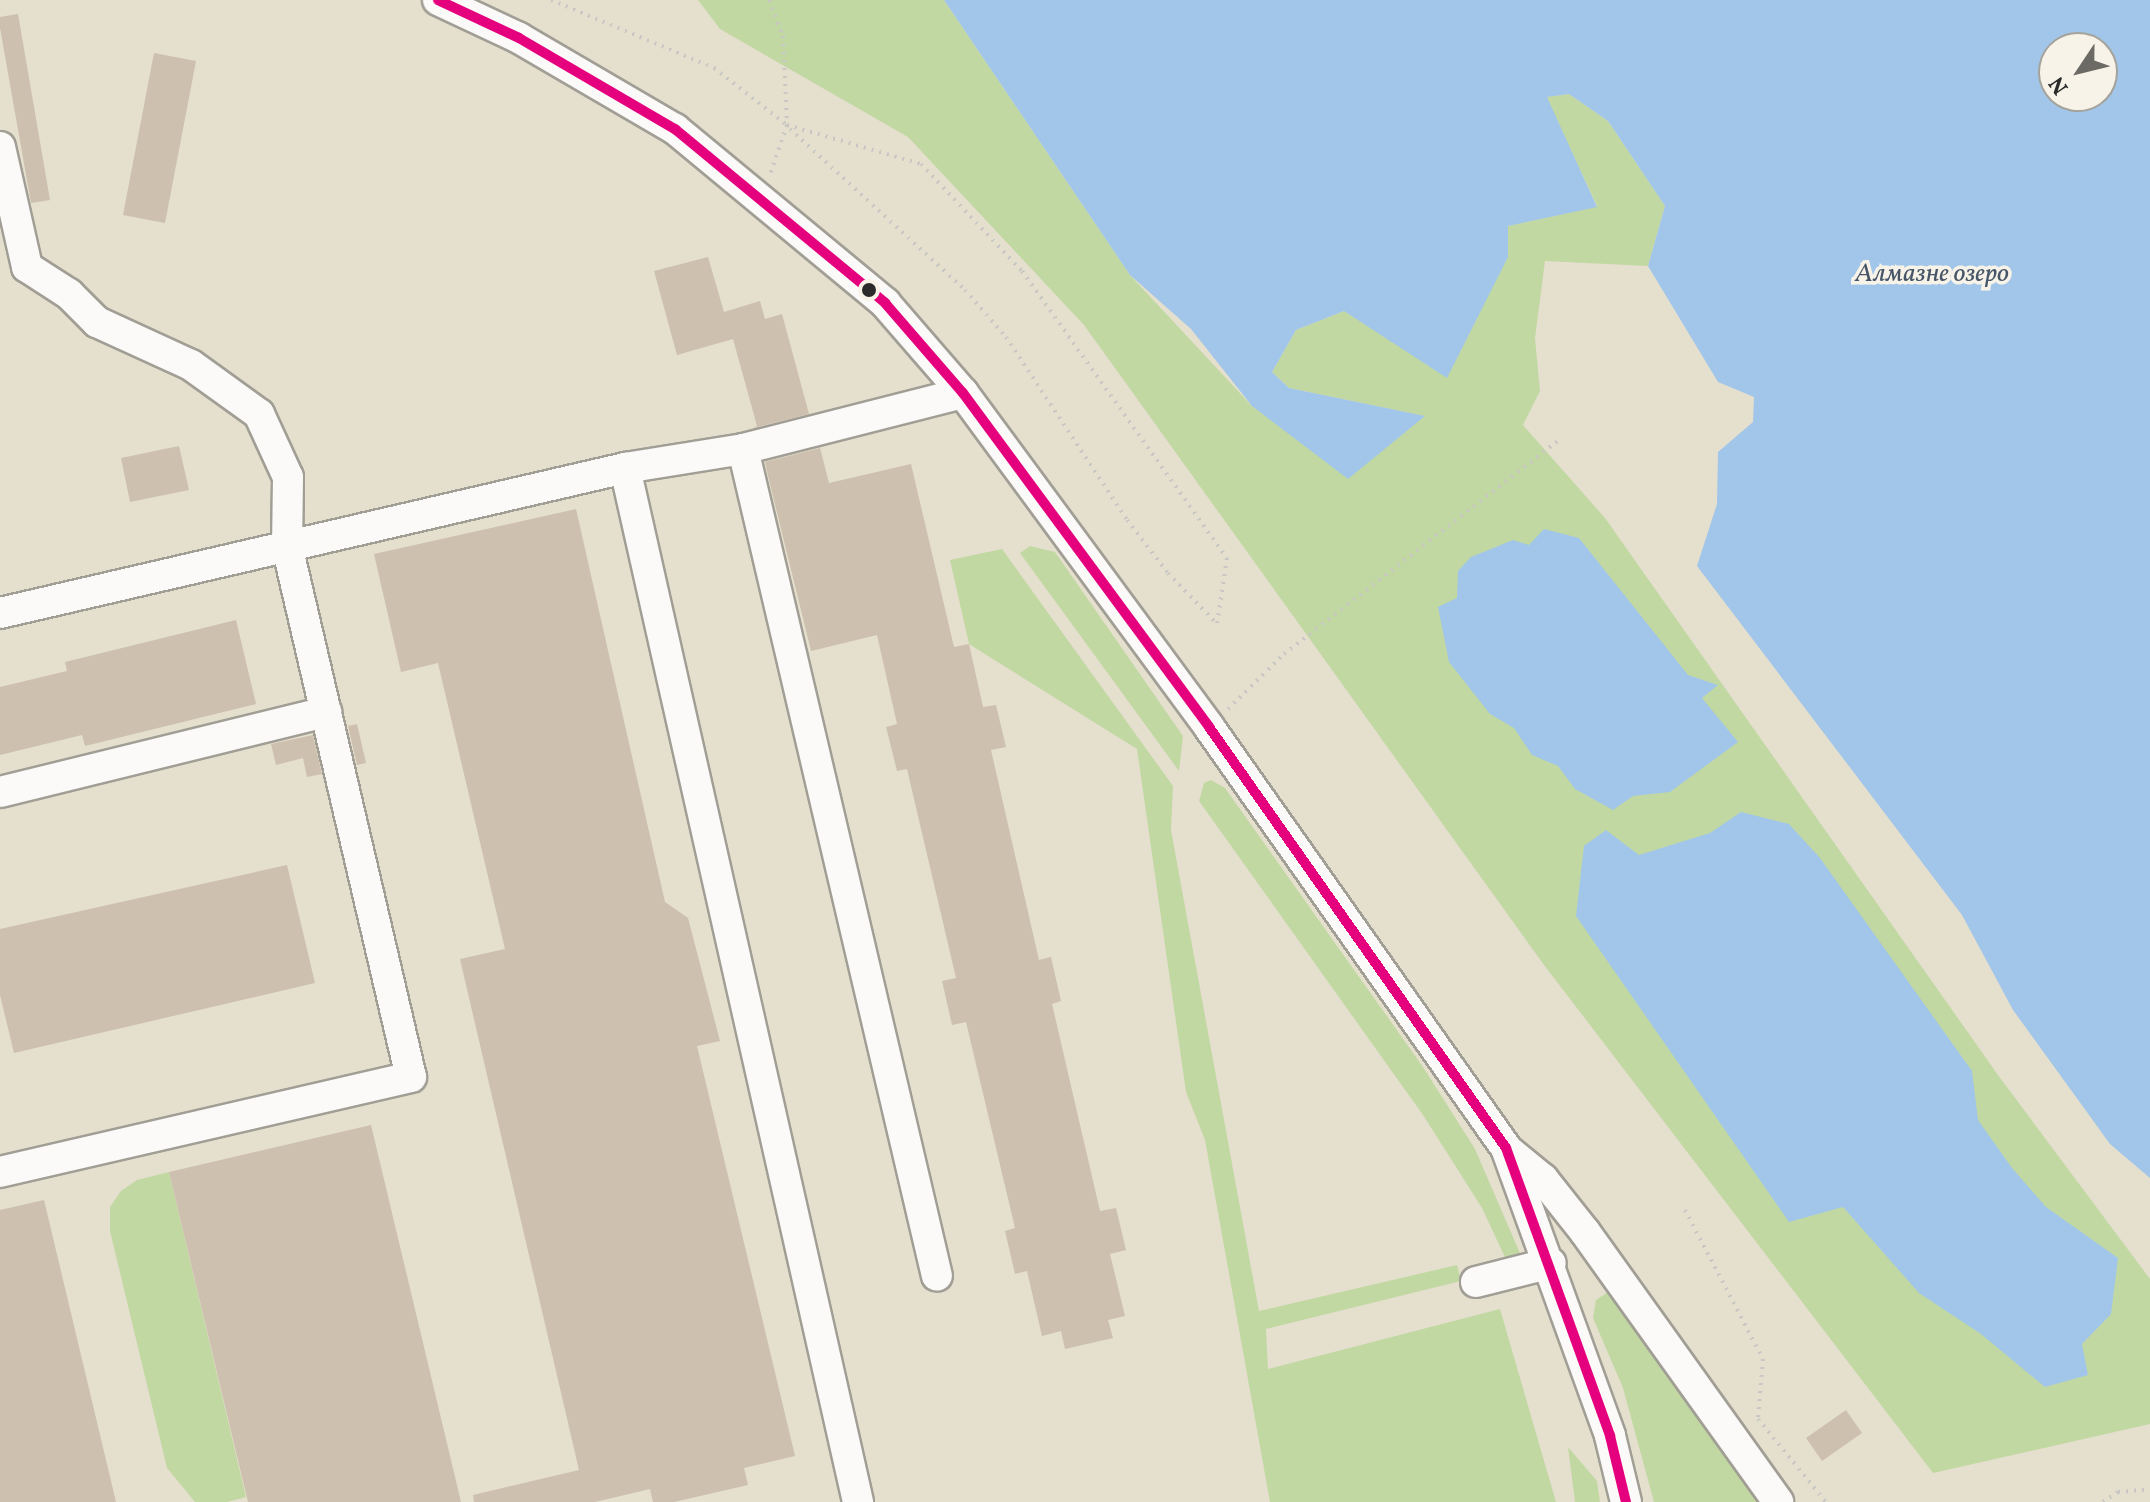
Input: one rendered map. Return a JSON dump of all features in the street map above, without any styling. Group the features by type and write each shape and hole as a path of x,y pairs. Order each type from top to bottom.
{"street":[{"path":"438,0 486,10 675,129 763,197 885,303 963,393 1209,727 1506,1148 1551,1263 1610,1436 1626,1502"},
{"path":"0,147 27,267 69,294 97,322 191,365 259,414 288,477 287,546 411,1077 0,1172"},
{"path":"0,613 625,468 743,449 963,393"},
{"path":"743,449 937,1276"},
{"path":"625,468 858,1502"},
{"path":"0,792 326,712"},
{"path":"1506,1148 1543,1179 1585,1232 1778,1502"},
{"path":"1476,1282 1551,1263"}],"path":[{"path":"551,0 714,68 787,125 890,216 1006,337 1127,520 1168,573 1217,624 1227,558 1022,271 921,164 787,125"},
{"path":"763,197 787,125 783,36 769,0"},
{"path":"1209,727 1284,654 1561,438"},
{"path":"1685,1210 1763,1359 1758,1419 1826,1502"},
{"path":"2103,1502 2118,1492 2150,1489"}],"green space":[{"path":"698,0 944,0 1130,275 1252,406 1424,416 1289,388 1272,372 1296,330 1344,311 1368,325 1508,257 1508,226 1597,206 1546,97 1569,94 1608,121 1665,206 1648,266 1545,261 1535,338 1540,391 1523,425 1605,518 1998,1075 2150,1279 2150,1424 1933,1473 1544,965 1084,325 908,137 720,29"},
{"path":"1030,546 1055,552 1183,736 1179,771 1020,553"},
{"path":"1002,549 1173,786 1171,830 1259,1311 1457,1265 1461,1281 1266,1329 1268,1369 1500,1309 1556,1502 1270,1502 1205,1140 1186,1092 1137,749 969,644 950,560"},
{"path":"1211,780 1225,788 1423,1067 1475,1149 1522,1258 1510,1268 1482,1208 1423,1115 1199,801 1204,783"},
{"path":"169,1172 246,1497 227,1502 195,1502 167,1468 110,1231 110,1207 121,1191 137,1180"},
{"path":"1608,1292 1618,1298 1759,1502 1654,1502 1623,1388 1593,1318 1596,1300"},
{"path":"1568,1447 1597,1481 1600,1502 1575,1502"}],"water":[{"name":"Алмазне озеро","path":"944,0 2150,0 2150,1178 2110,1144 2013,1010 1962,915 1697,566 1717,504 1718,452 1753,422 1754,397 1718,382 1648,266 1665,206 1608,121 1569,94 1547,97 1597,207 1508,226 1508,257 1447,378 1344,311 1296,330 1272,372 1289,388 1425,416 1348,479 1252,406 1191,329 1130,275"},
{"path":"1544,529 1579,538 1688,675 1718,685 1702,698 1738,742 1670,792 1633,796 1613,810 1575,789 1558,766 1532,755 1514,728 1490,714 1449,662 1438,607 1457,598 1458,571 1471,557 1513,540 1529,545"},
{"path":"1741,812 1789,824 1820,858 1972,1071 1978,1120 2012,1168 2046,1207 2118,1258 2111,1314 2082,1344 2088,1375 2045,1387 1981,1334 1919,1293 1843,1207 1789,1222 1576,916 1584,846 1606,830 1639,855 1710,833"}],"building":[{"path":"18,14 50,200 31,203 0,28 0,17"},
{"path":"154,53 196,61 165,223 123,215"},
{"path":"708,257 724,312 760,301 765,319 782,314 809,414 753,428 757,426 733,339 677,355 654,271"},
{"path":"179,446 189,490 130,502 121,458"},
{"path":"820,448 829,483 911,464 954,647 969,644 983,707 996,705 1006,747 991,750 1039,960 1051,957 1061,1001 1052,1004 1100,1211 1116,1208 1126,1250 1110,1254 1125,1316 1108,1320 1113,1338 1065,1349 1061,1331 1042,1336 1027,1271 1015,1274 1005,1231 1015,1228 966,1022 952,1025 942,981 956,978 907,769 897,771 886,727 897,724 877,635 811,651 768,476 765,462"},
{"path":"576,509 665,902 688,918 720,1041 697,1046 795,1456 744,1468 748,1485 674,1502 653,1502 650,1489 595,1502 474,1502 473,1495 579,1470 460,959 505,949 438,663 401,672 374,554"},
{"path":"236,620 256,704 85,746 82,735 0,755 0,687 67,671 65,662"},
{"path":"357,724 366,763 357,765 348,726"},
{"path":"313,735 322,774 307,777 303,758 276,765 271,744"},
{"path":"287,865 315,983 14,1053 0,995 0,929"},
{"path":"371,1125 461,1502 248,1502 169,1172"},
{"path":"44,1200 116,1502 0,1502 0,1210"},
{"path":"1846,1410 1862,1433 1822,1461 1806,1438"}],"transit line":[{"path":"438,0 519,38 675,129 885,303 963,393 1209,727 1506,1148 1610,1436 1626,1502"}]}
